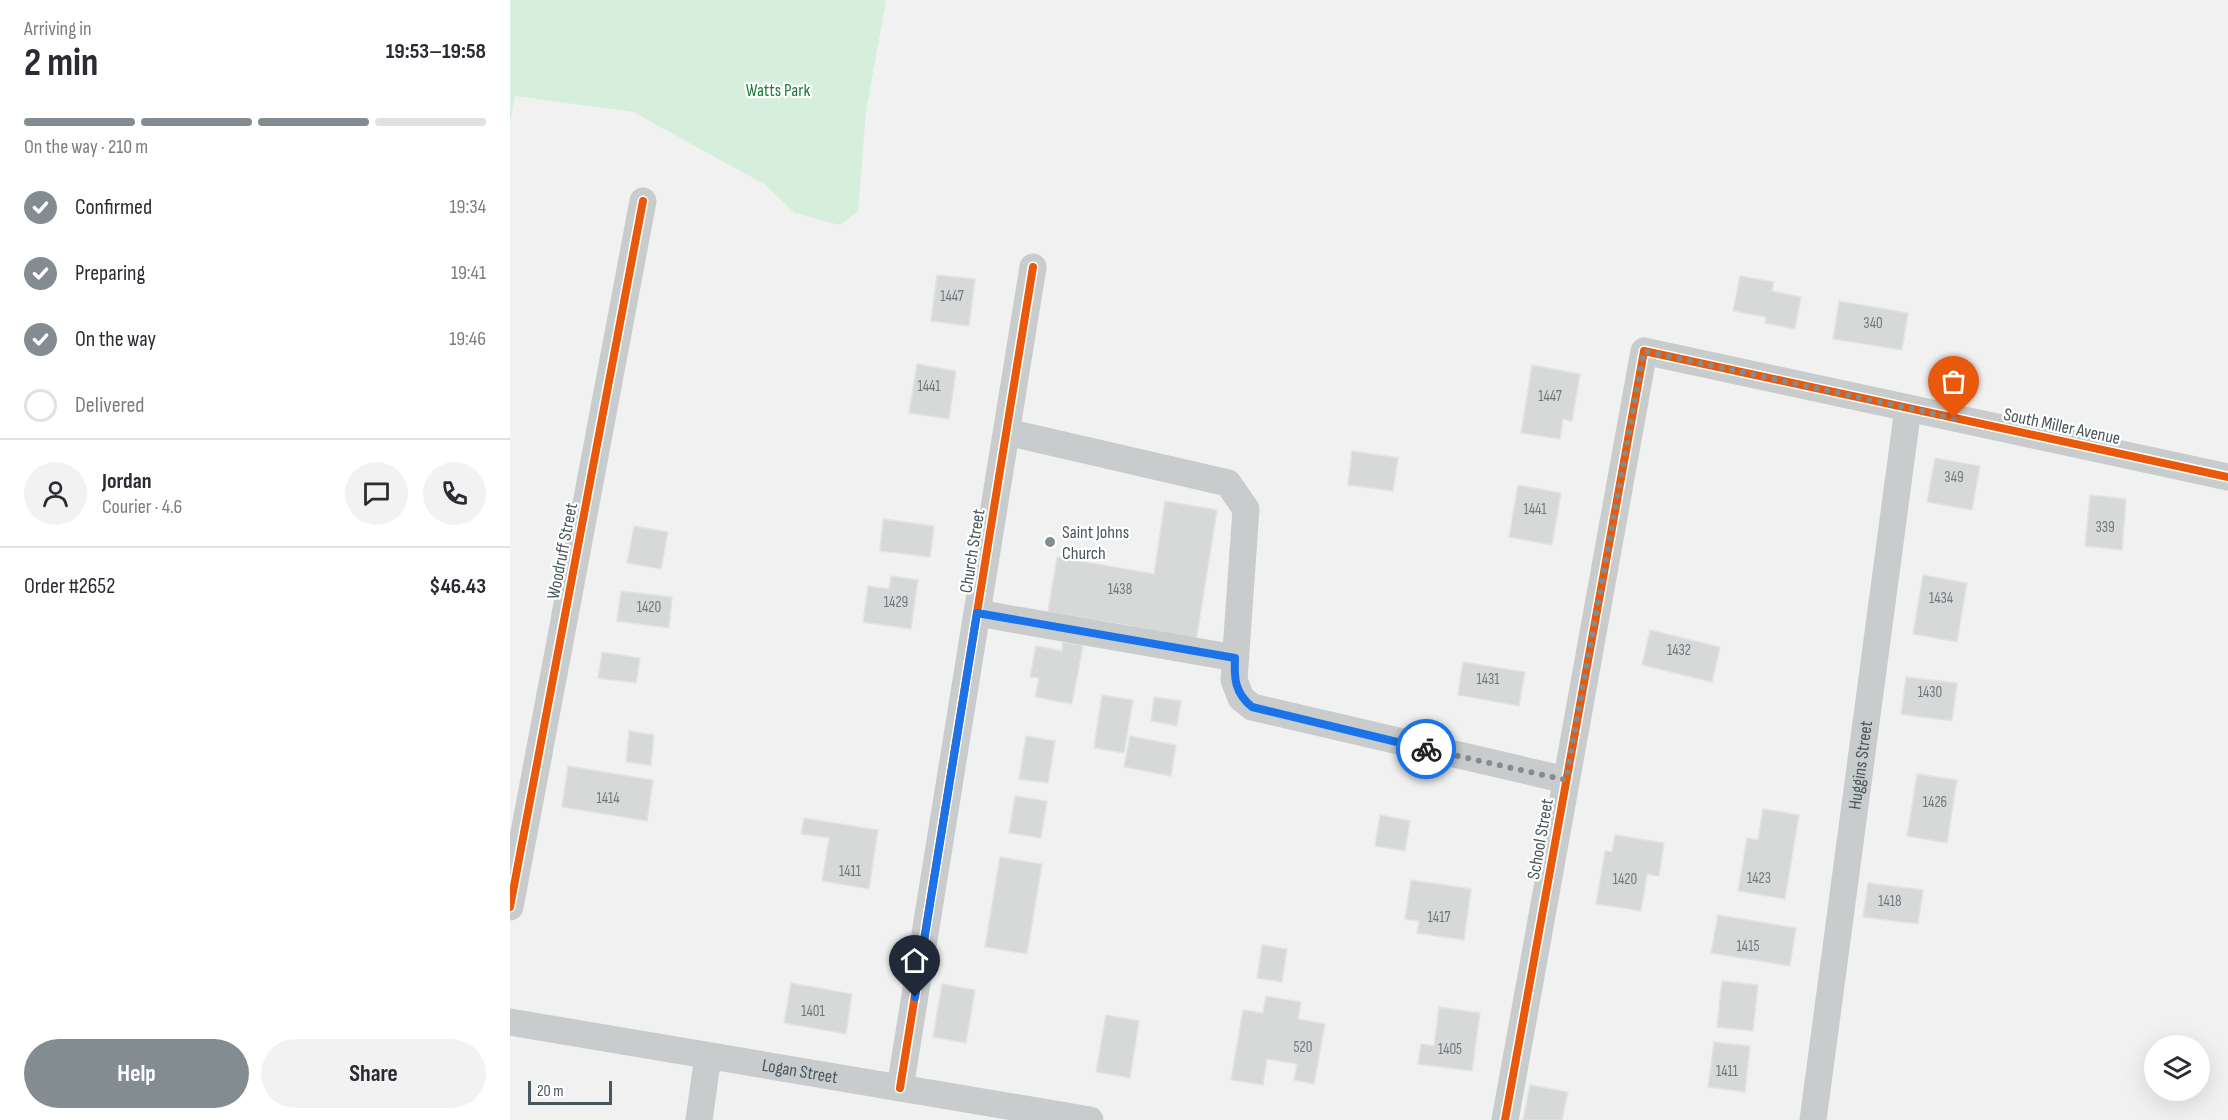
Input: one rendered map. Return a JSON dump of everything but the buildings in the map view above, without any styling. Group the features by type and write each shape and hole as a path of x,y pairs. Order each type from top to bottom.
{"street":[{"name":"Woodruff Street","path":"510,907 643,201"},
{"name":"Church Street","path":"900,1088 1033,267"},
{"name":"South Miller Avenue","path":"1644,351 2228,477"},
{"name":"School Street","path":"1505,1120 1644,351"},
{"name":"Huggins Street","path":"1813,1120 1908,408"},
{"path":"1006,432 1228,483 1246,508 1234,680 1241,698 1252,707 1566,780"},
{"path":"977,613 1235,658"},
{"name":"Logan Street","path":"510,1022 1057,1117 1090,1120"},
{"path":"699,1120 708,1056"}],"green space":[{"name":"Watts Park","path":"510,0 886,0 866,112 858,211 840,225 795,213 764,184 633,112 515,96 510,123"}],"cycle path":[{"path":"510,907 643,201"},
{"path":"900,1088 1033,267"},
{"path":"1505,1120 1644,351 2228,477"}],"way so far":[{"path":"1426,749 1566,780 1644,351 1954,418"}],"place":[{"name":"Saint Johns Church","path":"1050,542"}],"route":[{"path":"915,997 977,613 1235,658 1234,680 1241,698 1252,707 1426,749"}]}
